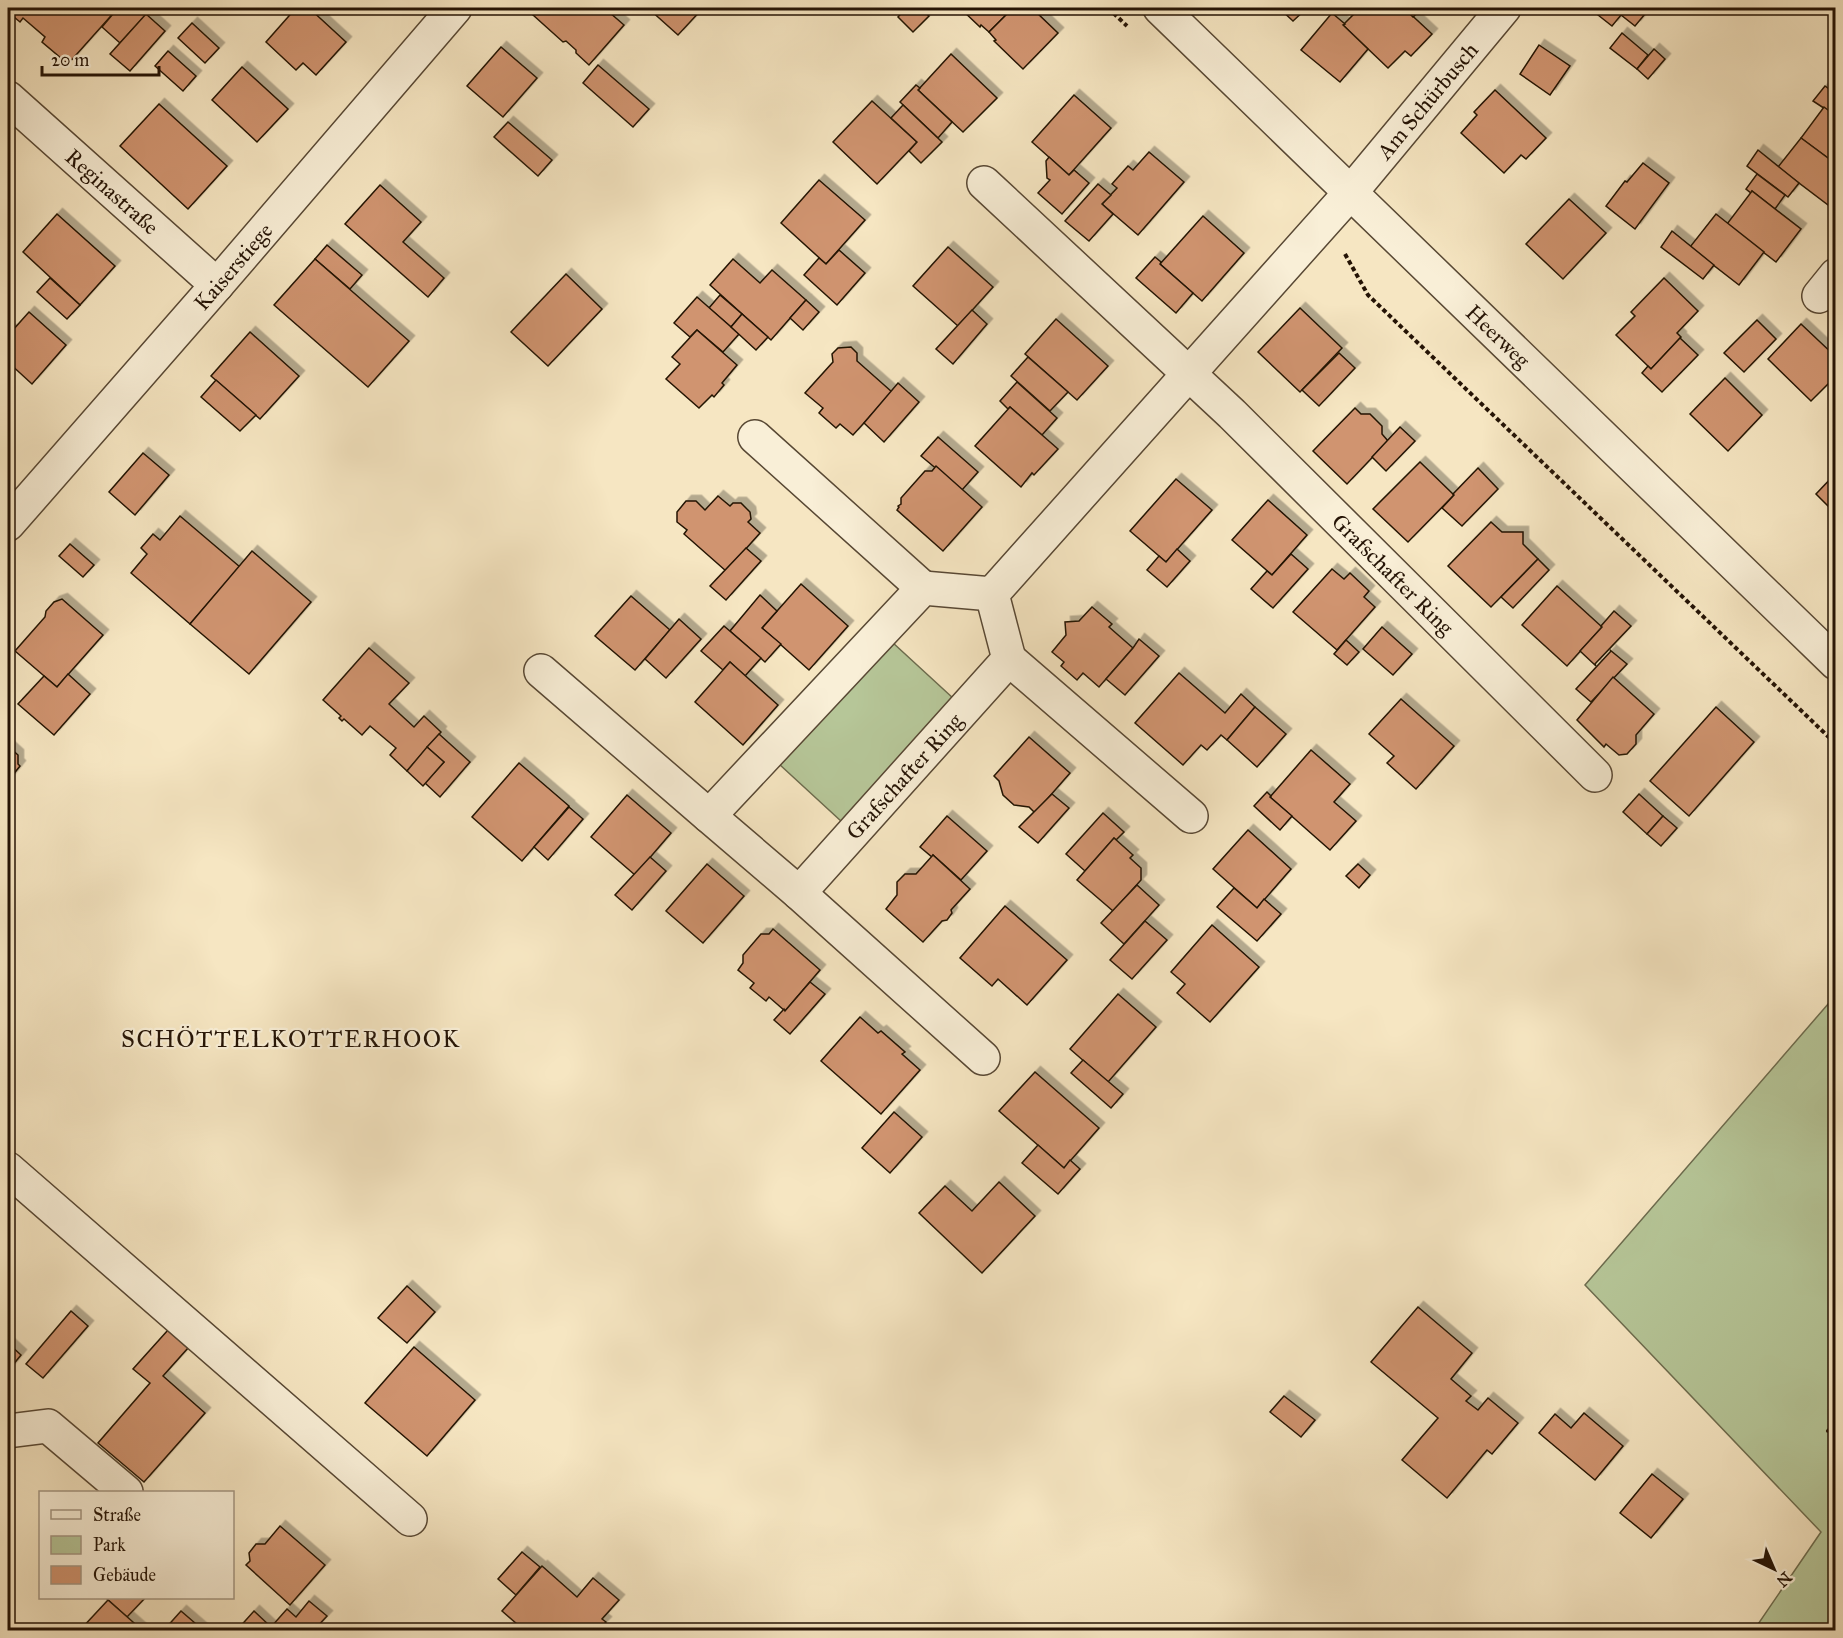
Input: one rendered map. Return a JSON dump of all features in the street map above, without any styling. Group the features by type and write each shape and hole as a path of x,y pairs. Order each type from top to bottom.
{"street":[{"name":"Kaiserstiege","path":"8,524 455,8"},
{"name":"Heerweg","path":"1160,8 1836,663"},
{"name":"Am Schürbusch","path":"1351,192 1504,8"},
{"name":"Reginastraße","path":"8,98 217,285"},
{"name":"Grafschafter Ring","path":"984,183 1240,422 1595,775"},
{"path":"992,594 1351,192"},
{"path":"754,437 923,588 992,594"},
{"path":"709,816 923,588"},
{"path":"992,594 1009,659 1191,816"},
{"name":"Grafschafter Ring","path":"798,893 1009,659"},
{"path":"541,671 798,893 983,1058"},
{"path":"8,1168 410,1519"},
{"path":"8,1431 48,1426 125,1491"}],"path":[{"path":"1326,220 1368,295 1836,744"},
{"path":"1836,1423 1828,1431 1836,1437"}],"green space":[{"path":"892,642 954,699 842,822 779,764"},
{"path":"1835,996 1835,1630 1754,1630 1821,1532 1585,1285"}],"building":[{"path":"8,8 118,8 68,64 42,42 45,37 23,18 20,22 8,12"},
{"path":"118,8 152,8 120,43 102,27"},
{"path":"296,8 309,8 346,42 316,75 303,63 296,70 266,42"},
{"path":"527,8 613,8 609,12 624,25 589,65 576,53 576,50 566,41 563,42"},
{"path":"650,8 703,8 678,35"},
{"path":"906,8 920,8 929,16 913,32 898,17"},
{"path":"960,8 1013,8 989,32 981,25 980,27"},
{"path":"1013,8 1035,8 1034,10 1058,33 1023,69 994,41 996,40 989,32"},
{"path":"1279,8 1307,8 1293,21"},
{"path":"1360,8 1404,8 1432,34 1411,56 1405,51 1388,68 1343,25"},
{"path":"1404,8 1423,8 1413,17"},
{"path":"1604,8 1650,8 1635,26 1621,15 1612,26 1598,15"},
{"path":"1332,13 1368,49 1340,82 1301,50"},
{"path":"146,14 165,31 130,71 110,54"},
{"path":"192,23 219,48 205,63 178,38"},
{"path":"1622,33 1648,55 1637,69 1610,48"},
{"path":"1539,45 1570,66 1550,95 1520,74"},
{"path":"501,47 537,78 503,117 467,86"},
{"path":"1654,49 1665,59 1648,79 1637,69"},
{"path":"168,51 196,76 183,91 155,66"},
{"path":"951,54 997,98 963,132 918,90"},
{"path":"598,65 649,109 633,127 583,83"},
{"path":"242,67 288,109 257,142 212,100"},
{"path":"916,85 920,88 918,90 952,122 938,138 900,102"},
{"path":"1825,86 1836,94 1836,116 1813,101"},
{"path":"1495,90 1546,138 1526,159 1521,155 1504,173 1461,133 1477,115 1474,112"},
{"path":"1074,95 1111,128 1069,175 1032,142"},
{"path":"872,101 917,142 877,184 833,142"},
{"path":"159,104 227,166 188,209 120,146"},
{"path":"903,105 942,142 921,163 909,151 917,142 891,118"},
{"path":"1824,107 1836,116 1836,164 1801,138"},
{"path":"508,122 552,160 538,176 494,137"},
{"path":"1801,138 1836,164 1836,211 1778,167"},
{"path":"1758,150 1799,183 1788,197 1747,166"},
{"path":"1149,152 1184,182 1138,235 1102,204 1117,188 1112,184 1128,166 1133,170"},
{"path":"1049,157 1069,175 1074,170 1089,183 1062,214 1038,193 1050,180 1047,178 1046,161"},
{"path":"1643,163 1669,183 1635,229 1606,206 1625,181 1627,182"},
{"path":"1757,174 1785,195 1775,209 1746,189"},
{"path":"819,180 865,220 826,264 781,223"},
{"path":"1098,184 1111,195 1102,204 1113,214 1089,241 1065,221"},
{"path":"380,185 421,222 403,242 444,278 428,297 345,224"},
{"path":"1752,191 1801,229 1776,262 1727,224"},
{"path":"1569,199 1606,233 1563,279 1526,244"},
{"path":"57,214 115,266 80,305 23,252"},
{"path":"1716,214 1764,252 1739,285 1690,247"},
{"path":"1203,216 1244,253 1202,301 1160,264"},
{"path":"1672,231 1714,265 1703,279 1661,247"},
{"path":"327,245 362,275 350,289 315,259"},
{"path":"948,247 993,287 958,326 913,286"},
{"path":"839,250 865,273 837,305 804,275 819,258 826,264"},
{"path":"1155,257 1193,293 1176,313 1136,278"},
{"path":"315,259 409,341 368,387 274,305"},
{"path":"733,259 760,283 772,270 806,300 771,340 710,285"},
{"path":"566,274 602,309 548,366 511,332"},
{"path":"50,278 80,305 67,319 37,292"},
{"path":"1664,278 1698,311 1677,333 1681,337 1651,369 1616,335 1635,316 1631,312"},
{"path":"720,295 742,314 731,327 709,308"},
{"path":"697,297 739,334 723,352 697,330 690,337 674,323"},
{"path":"806,300 819,312 803,330 790,318"},
{"path":"1300,308 1342,348 1300,392 1258,352"},
{"path":"972,310 987,324 953,364 936,349"},
{"path":"29,312 66,345 32,384 8,362 8,333"},
{"path":"742,314 768,337 756,350 731,327"},
{"path":"1056,319 1108,366 1077,400 1025,354"},
{"path":"1757,320 1776,339 1744,372 1724,353"},
{"path":"1801,324 1836,357 1836,376 1811,401 1768,359"},
{"path":"697,330 737,365 714,397 712,395 699,408 666,379 680,364 672,357"},
{"path":"250,332 299,376 260,419 211,376"},
{"path":"1680,338 1698,355 1662,392 1642,373 1648,366 1651,369"},
{"path":"851,347 857,353 857,361 892,392 853,435 840,424 836,428 819,413 823,408 805,393 833,362 832,354 838,348"},
{"path":"1339,353 1355,368 1319,406 1302,390"},
{"path":"1028,357 1068,392 1050,411 1011,376"},
{"path":"1725,378 1762,415 1728,451 1690,414"},
{"path":"216,380 256,415 240,431 201,397"},
{"path":"1017,382 1057,418 1042,435 1000,401"},
{"path":"898,383 919,402 884,442 864,423"},
{"path":"1010,407 1058,449 1034,475 1032,473 1021,487 975,446"},
{"path":"1355,408 1361,414 1370,414 1382,426 1382,434 1388,441 1347,484 1313,451"},
{"path":"1400,427 1415,441 1386,471 1372,457"},
{"path":"938,437 978,472 962,490 921,456"},
{"path":"143,453 169,475 135,515 109,492"},
{"path":"1420,462 1454,495 1408,542 1373,509"},
{"path":"936,466 982,507 943,551 897,510 901,504 901,498 925,471 932,471"},
{"path":"1478,468 1498,489 1462,526 1442,508"},
{"path":"1836,473 1836,509 1833,511 1816,494"},
{"path":"1176,479 1212,510 1166,562 1130,531"},
{"path":"718,496 730,506 733,503 741,503 750,512 751,519 748,522 760,533 726,571 684,534 687,530 677,522 677,512 686,501 696,501 705,510"},
{"path":"1268,500 1307,535 1272,575 1232,540"},
{"path":"180,516 240,567 190,624 131,573 147,554 141,548 153,534 160,540"},
{"path":"1491,522 1502,532 1523,532 1523,544 1538,559 1491,607 1448,566"},
{"path":"70,544 94,565 83,577 59,556"},
{"path":"746,548 761,561 726,600 710,586"},
{"path":"1177,549 1190,561 1167,587 1147,570 1159,556 1166,562"},
{"path":"252,551 311,602 249,674 190,624"},
{"path":"1291,554 1308,569 1273,608 1251,589 1267,571 1272,575"},
{"path":"1538,559 1549,570 1513,608 1501,597"},
{"path":"1332,569 1344,579 1350,573 1369,591 1364,597 1375,607 1337,650 1293,612"},
{"path":"801,584 848,626 809,670 762,628"},
{"path":"1557,586 1602,627 1567,666 1522,625"},
{"path":"760,595 777,611 762,628 781,644 765,662 730,631"},
{"path":"631,596 670,630 635,670 595,636"},
{"path":"62,599 103,635 57,687 15,651 45,617 46,611 54,602"},
{"path":"1092,607 1112,624 1109,627 1133,648 1099,687 1083,673 1077,680 1061,666 1064,662 1052,652 1066,635 1065,622 1079,621"},
{"path":"1614,611 1631,626 1595,664 1596,666 1580,651"},
{"path":"679,619 701,639 666,678 645,659"},
{"path":"724,626 761,658 745,676 730,662 723,670 701,651"},
{"path":"1382,627 1412,654 1393,675 1363,649"},
{"path":"1139,639 1159,656 1125,695 1106,679"},
{"path":"1346,640 1359,652 1347,665 1334,654"},
{"path":"369,648 409,683 389,704 414,727 424,716 441,732 407,771 390,755 396,748 370,726 362,735 344,719 342,721 339,718 341,716 323,700"},
{"path":"1610,650 1627,664 1591,702 1576,689"},
{"path":"730,662 778,705 743,745 695,702"},
{"path":"1179,673 1225,713 1241,694 1255,707 1227,740 1221,735 1207,750 1201,745 1183,765 1135,723"},
{"path":"68,674 90,694 54,735 18,704 44,676 57,687"},
{"path":"1613,677 1654,714 1636,735 1636,744 1627,754 1619,755 1606,744 1604,747 1577,720"},
{"path":"1401,699 1454,746 1416,789 1387,763 1394,756 1369,734"},
{"path":"1255,707 1286,734 1257,767 1227,740"},
{"path":"1716,707 1754,742 1689,816 1650,781"},
{"path":"439,734 470,762 440,797 425,783 444,762 427,747"},
{"path":"1029,737 1070,773 1035,813 1029,807 1014,805 1003,795 999,781 994,776"},
{"path":"8,746 18,755 20,766 8,781"},
{"path":"427,747 444,762 423,786 407,771"},
{"path":"1311,750 1350,784 1334,802 1356,821 1330,850 1270,797"},
{"path":"519,763 569,806 522,861 472,817"},
{"path":"1267,792 1292,816 1280,830 1254,806"},
{"path":"1052,794 1069,808 1038,843 1019,827"},
{"path":"1639,794 1663,816 1647,834 1623,812"},
{"path":"627,795 671,833 635,875 591,837"},
{"path":"569,807 583,819 548,860 534,847"},
{"path":"1103,813 1124,832 1116,840 1114,838 1085,871 1066,854"},
{"path":"947,816 987,851 961,880 933,855 932,857 920,847"},
{"path":"1663,816 1677,828 1661,846 1647,834"},
{"path":"1248,830 1291,869 1257,908 1213,869"},
{"path":"1114,838 1133,855 1130,858 1141,868 1141,880 1113,911 1077,880"},
{"path":"933,855 970,889 951,910 952,913 947,920 942,921 923,942 886,909 897,895 897,882 905,874 916,874"},
{"path":"650,857 666,871 632,910 615,895"},
{"path":"707,864 744,896 703,943 666,911"},
{"path":"1358,864 1370,875 1359,888 1346,876"},
{"path":"1137,885 1159,905 1124,944 1101,923"},
{"path":"1234,888 1257,908 1264,899 1281,914 1257,941 1217,907"},
{"path":"1005,906 1067,960 1027,1005 998,979 992,986 960,958"},
{"path":"1145,921 1167,940 1132,979 1110,960"},
{"path":"1212,925 1259,967 1210,1022 1177,993 1185,984 1171,972"},
{"path":"773,929 820,970 785,1011 769,997 766,1001 750,988 754,983 738,970 743,963 743,955 761,934 769,934"},
{"path":"810,982 825,994 790,1034 774,1020"},
{"path":"1118,994 1156,1027 1108,1082 1070,1049"},
{"path":"860,1017 878,1033 881,1031 905,1052 902,1054 920,1070 881,1114 821,1061"},
{"path":"1083,1060 1123,1094 1111,1108 1071,1073"},
{"path":"1035,1072 1099,1128 1064,1168 999,1111"},
{"path":"894,1112 922,1137 890,1173 862,1148"},
{"path":"1038,1145 1064,1168 1070,1160 1080,1169 1058,1194 1022,1163"},
{"path":"999,1182 1035,1216 982,1273 919,1213 945,1186 972,1211"},
{"path":"407,1286 435,1312 407,1343 378,1318"},
{"path":"1418,1307 1472,1353 1451,1379 1471,1396 1466,1401 1478,1410 1488,1398 1518,1423 1492,1454 1487,1450 1447,1498 1402,1460 1438,1418 1371,1362"},
{"path":"71,1311 88,1326 43,1378 26,1364"},
{"path":"168,1330 188,1348 163,1376 205,1413 144,1482 98,1443 150,1383 133,1369"},
{"path":"8,1343 21,1355 8,1371"},
{"path":"414,1347 475,1400 427,1456 365,1403"},
{"path":"1284,1396 1315,1420 1301,1437 1270,1412"},
{"path":"1584,1413 1623,1446 1595,1480 1539,1433 1555,1414 1571,1428"},
{"path":"1652,1474 1683,1499 1651,1538 1620,1513"},
{"path":"280,1526 325,1565 290,1605 246,1565 250,1561 249,1553 256,1544 265,1544"},
{"path":"522,1552 540,1567 516,1595 498,1579"},
{"path":"542,1566 577,1597 593,1578 619,1600 602,1619 606,1622 598,1630 524,1630 502,1611"},
{"path":"107,1599 144,1599 127,1617"},
{"path":"108,1600 142,1630 81,1629"},
{"path":"309,1601 327,1616 314,1630 276,1630 271,1627 287,1609 296,1617"},
{"path":"181,1611 203,1630 164,1630"},
{"path":"254,1611 271,1627 276,1630 237,1630"}],"district":[{"name":"SCHÖTTELKOTTERHOOK","path":"291,1039"}]}
